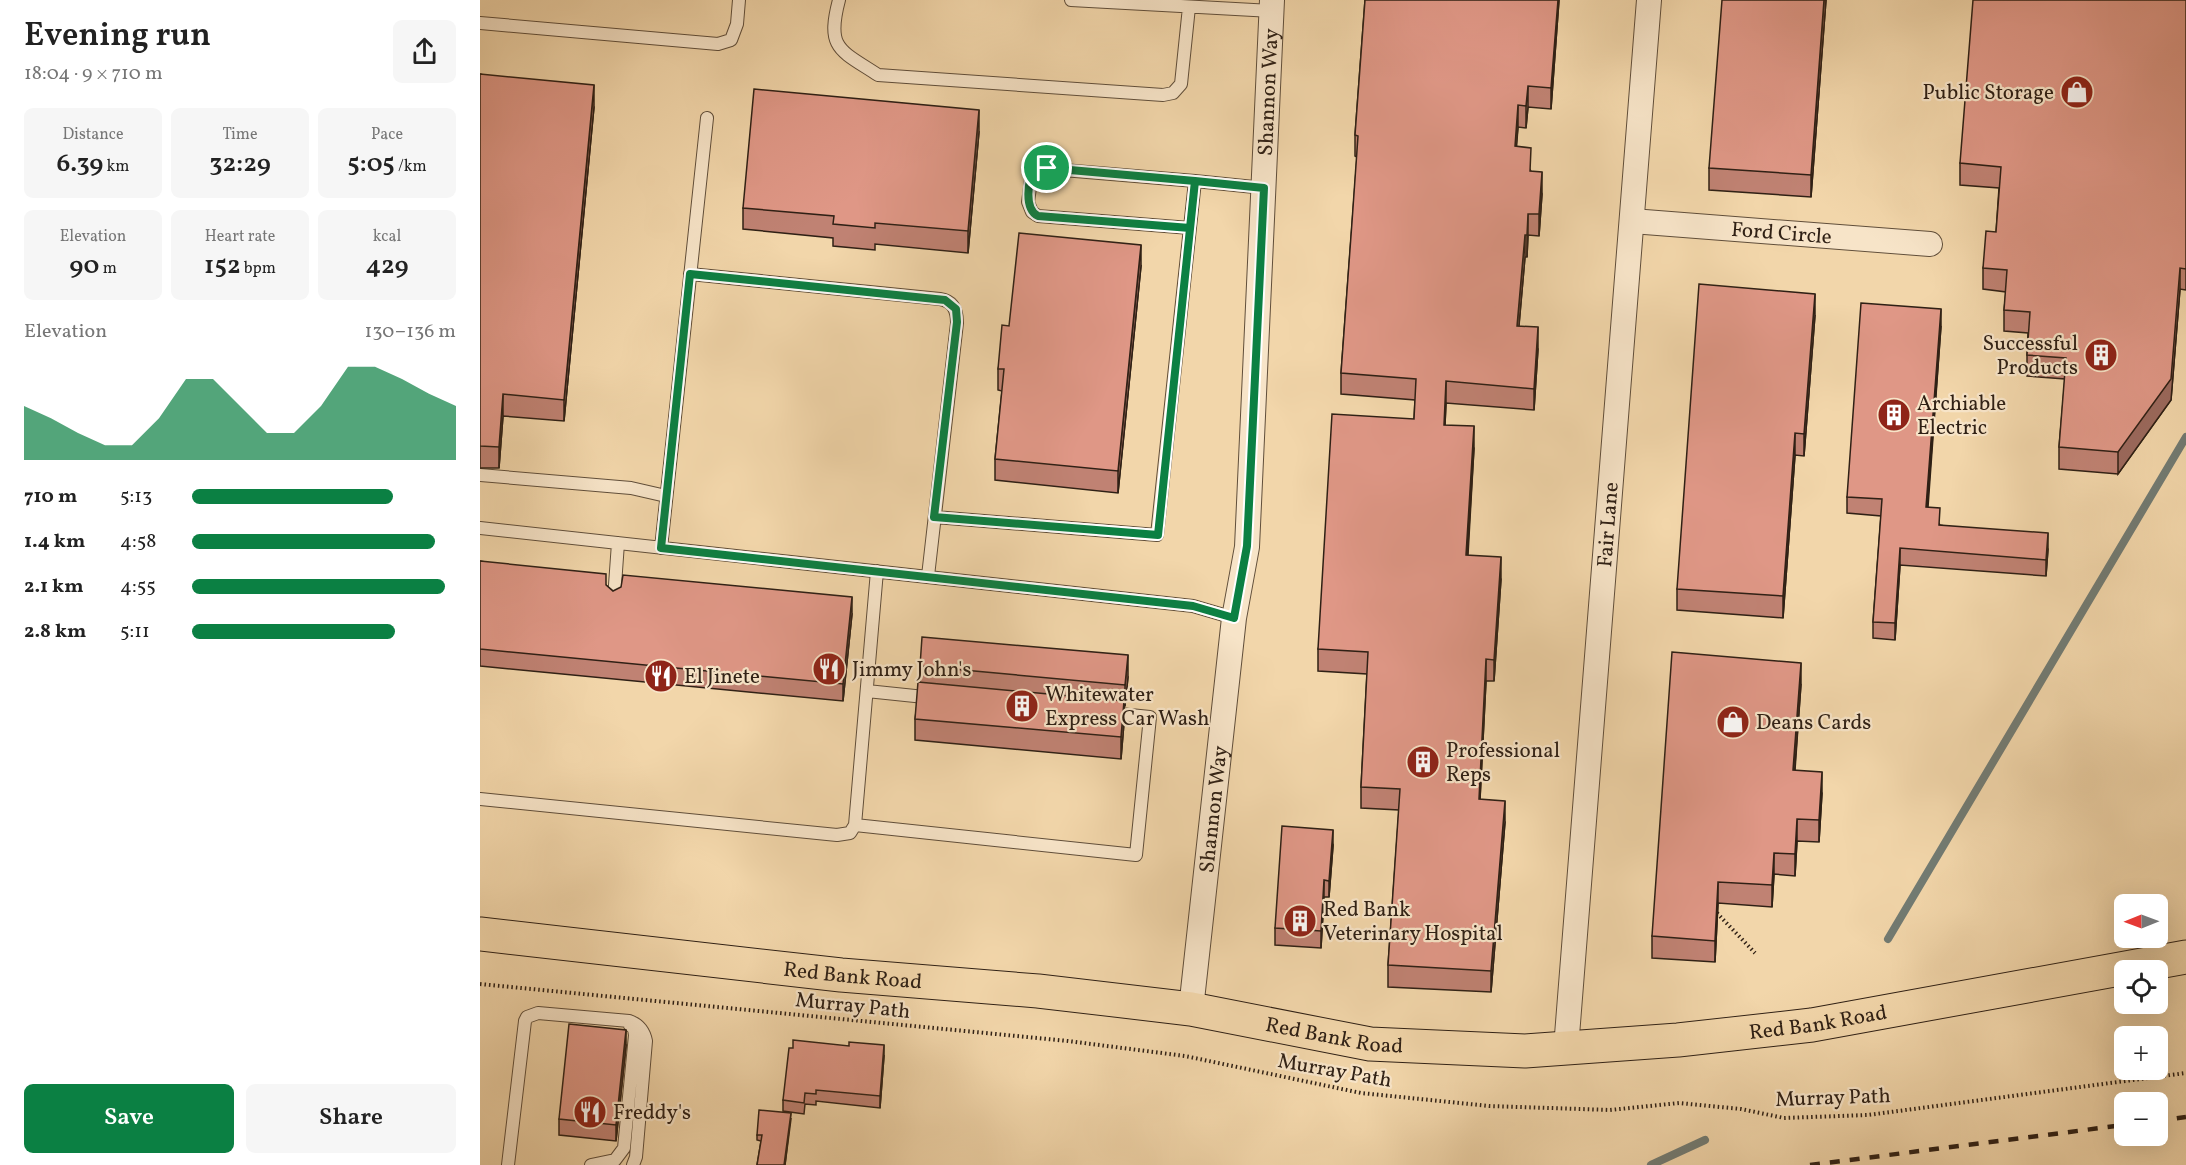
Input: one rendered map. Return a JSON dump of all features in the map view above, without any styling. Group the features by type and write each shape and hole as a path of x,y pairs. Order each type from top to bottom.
{"highway":[{"name":"Red Bank Road","path":"480,934 841,975 1038,991 1191,1009 1370,1044 1525,1051 1678,1040 1812,1025 2186,957"}],"street":[{"name":"Fair Lane","path":"1566,1048 1649,0"},
{"name":"Shannon Way","path":"1191,1009 1234,618 1247,546 1272,5"},
{"name":"Ford Circle","path":"1632,221 1930,244"}],"lane":[{"path":"480,23 718,44 730,40 737,24 739,0"},
{"path":"839,0 833,22 835,40 845,53 878,75 1163,95 1173,93 1180,84 1189,7"},
{"path":"1071,0 1189,7 1272,5"},
{"path":"661,548 707,118"},
{"path":"1190,228 1038,216 1032,212 1028,202 1032,173 1039,168 1264,188"},
{"path":"934,517 1158,535 1195,181"},
{"path":"690,274 940,299 953,305 956,309 957,322 928,576"},
{"path":"480,476 631,489 666,496"},
{"path":"480,528 1193,606 1234,618"},
{"path":"614,599 618,543"},
{"path":"480,799 837,835 850,833 855,825 877,570"},
{"path":"867,691 942,698"},
{"path":"855,825 1136,855 1150,717 1102,713"},
{"path":"508,1165 525,1020 538,1012 623,1020 638,1026 645,1035 636,1157 633,1165"},
{"path":"591,1165 611,1162 620,1155 624,1148 635,1035 632,1026 623,1020"}],"path":[{"path":"1718,913 1755,953"},
{"name":"Murray Path","path":"480,984 1068,1041 1185,1056 1361,1093 1489,1106 1610,1110 1679,1103 1741,1110 1784,1118 1868,1115 2186,1073"}],"building":[{"path":"1365,0 1558,0 1551,88 1528,86 1526,106 1518,105 1515,146 1531,148 1530,171 1542,172 1539,214 1528,214 1517,326 1538,327 1534,389 1446,381 1444,425 1474,426 1466,555 1501,557 1494,660 1486,659 1479,799 1505,801 1491,971 1388,965 1400,789 1361,787 1368,652 1318,649 1332,414 1414,419 1416,379 1341,373"},
{"path":"1722,0 1824,0 1811,175 1709,168"},
{"name":"Public Storage","path":"1973,0 2186,0 2186,269 2180,268 2171,379 2118,452 2059,447 2066,358 2027,355 2030,312 2004,310 2007,270 1983,268 1986,231 1996,232 2001,167 1960,163"},
{"path":"480,74 594,85 564,400 503,394 499,447 480,446"},
{"path":"754,89 979,110 968,231 875,223 875,228 833,224 834,216 743,208"},
{"path":"1019,233 1141,245 1118,471 995,459 1004,369 998,369 1002,325 1009,326"},
{"path":"1699,284 1815,294 1804,434 1795,433 1783,596 1677,589"},
{"path":"1861,303 1941,309 1926,507 1940,508 1939,525 2048,533 2046,560 1900,548 1895,623 1873,622 1882,499 1847,497"},
{"path":"480,561 606,574 606,585 613,591 621,587 623,575 852,597 843,684 480,649"},
{"path":"922,637 1128,655 1125,685 920,666"},
{"path":"1672,652 1801,663 1793,770 1822,772 1819,820 1797,819 1795,854 1774,853 1772,885 1718,882 1715,941 1652,936"},
{"path":"918,682 1124,701 1121,737 915,719"},
{"name":"Red Bank Veterinary Hospital","path":"1282,826 1333,830 1329,881 1324,880 1321,931 1275,928"},
{"name":"Freddy's","path":"569,1024 626,1030 616,1125 559,1119"},
{"path":"793,1040 849,1046 849,1042 884,1045 880,1096 816,1090 816,1094 805,1093 804,1103 783,1100 789,1048 793,1048"},
{"path":"759,1110 791,1113 784,1165 757,1165 762,1135 757,1135"}],"waterway":[{"path":"1888,939 2186,437"},
{"path":"1651,1165 1705,1140"}],"railway":[{"path":"2168,1119 2186,1117"},
{"path":"1810,1165 2114,1126"}],"place":[{"name":"Public Storage","path":"2077,92"},
{"name":"Successful Products","path":"2101,355"},
{"name":"Archiable Electric","path":"1894,415"},
{"name":"Jimmy John's","path":"829,669"},
{"name":"El Jinete","path":"661,676"},
{"name":"Whitewater Express Car Wash","path":"1022,706"},
{"name":"Deans Cards","path":"1733,722"},
{"name":"Professional Reps","path":"1423,762"},
{"name":"Red Bank Veterinary Hospital","path":"1300,921"},
{"name":"Freddy's","path":"590,1112"}],"route":[{"path":"1047,168 1036,169 1032,173 1028,202 1032,212 1038,216 1190,228 1195,181 1264,188 1247,546 1234,618 1193,606 661,548 690,274 945,300 956,309 957,322 934,517 1158,535 1195,181 1047,168"}]}
